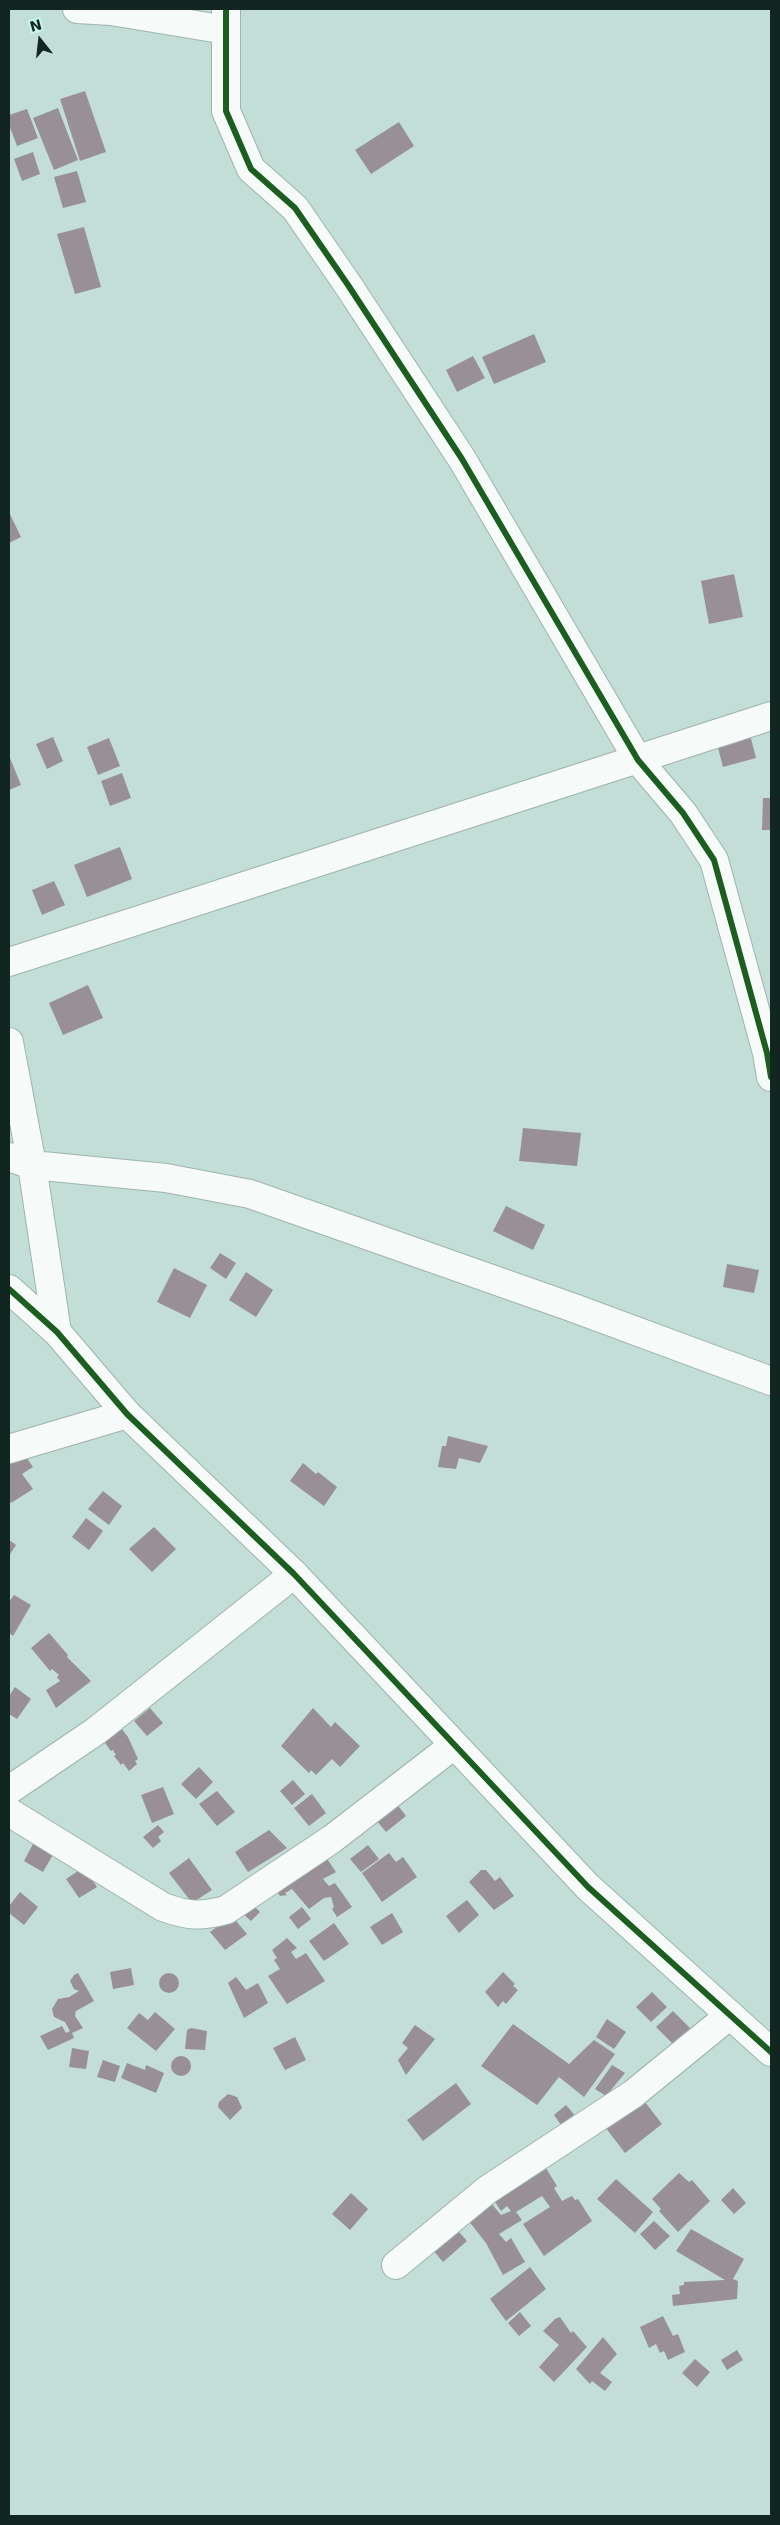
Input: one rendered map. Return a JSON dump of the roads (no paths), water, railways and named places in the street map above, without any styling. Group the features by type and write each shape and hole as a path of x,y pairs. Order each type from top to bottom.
{"street":[{"path":"77,9 226,19 226,111 251,169 295,208 359,301 462,459 638,760 683,813 714,860 767,1052 771,1077"},
{"path":"9,962 771,716"},
{"path":"9,1042 21,1161 57,1332"},
{"path":"21,1161 166,1178 250,1194 572,1307 771,1381"},
{"path":"9,1289 57,1332 127,1414 294,1574 588,1888 771,2052"},
{"path":"9,1449 127,1414"},
{"path":"9,1790 96,1732 294,1574"},
{"path":"9,1812 163,1907 186,1915 207,1915 226,1910 332,1839 454,1745"},
{"path":"396,2265 487,2190 633,2094 730,2015"}]}
